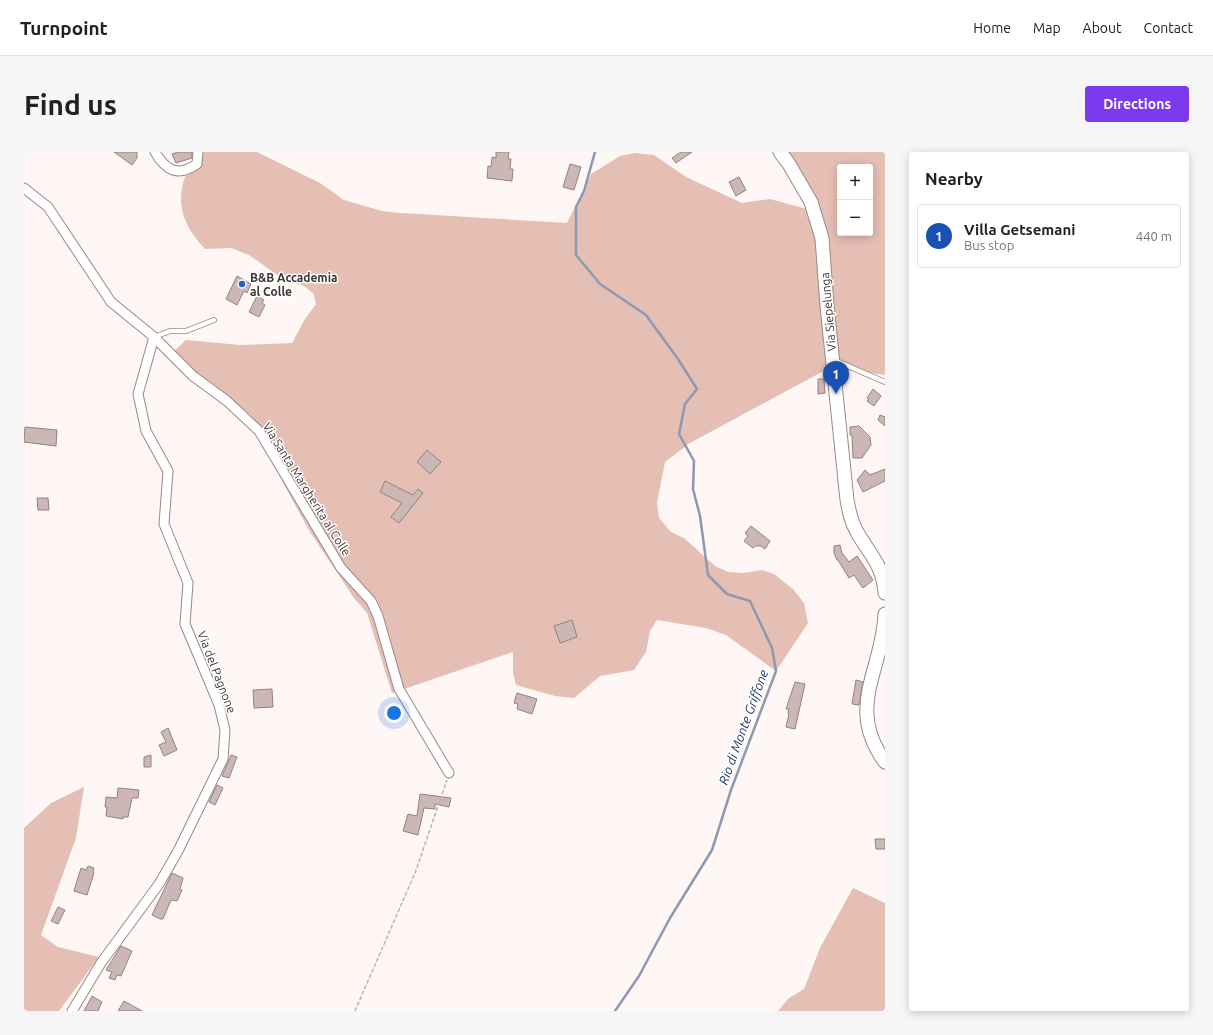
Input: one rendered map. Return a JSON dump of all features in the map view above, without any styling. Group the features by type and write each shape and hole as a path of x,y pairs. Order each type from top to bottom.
{"street":[{"path":"155,152 166,167 177,172 187,171 197,164 198,152"},
{"name":"Via Siepelunga","path":"780,152 789,164 811,202 822,238 842,466 851,519 857,533 880,568 885,585 885,593"},
{"name":"Via Santa Margherita al Colle","path":"24,188 48,207 111,302 154,337 194,376 227,401 259,431 341,568 371,602 378,616 399,689 449,773"},
{"name":"Via del Pagnone","path":"72,1011 101,963 159,884 178,851 223,759 225,730 219,705 185,624 188,583 164,524 168,471 146,431 138,394 154,337"},
{"path":"885,614 883,632 866,702 867,718 871,736 885,762"}],"lane":[{"path":"154,337 170,331 186,331 214,320"},
{"path":"833,360 885,382"}],"path":[{"path":"355,1011 415,873 449,773"}],"shaded area":[{"path":"197,152 257,152 320,183 344,200 382,211 401,213 567,223 591,174 620,156 635,153 654,155 686,177 742,203 770,199 807,209 815,239 829,368 690,443 665,462 657,503 659,518 671,532 684,538 715,566 728,572 744,573 762,570 774,574 793,589 804,603 808,623 776,671 726,635 706,628 657,620 650,631 646,652 634,670 600,676 574,698 555,696 516,685 513,673 513,652 392,693 367,613 354,598 310,532 282,481 259,431 169,356 186,340 240,345 292,343 305,319 316,304 313,293 304,286 283,279 249,255 231,248 205,249 195,237 183,214 181,202 185,178"},
{"path":"785,152 885,152 885,375 840,369 826,235"},
{"path":"84,787 76,838 41,935 58,947 99,957 59,1011 24,1011 24,828 51,803"},
{"path":"853,888 885,903 885,1011 778,1011 789,998 804,989 820,948"}],"building":[{"path":"114,152 137,152 137,158 132,165"},
{"path":"178,152 192,152 192,158 176,163 172,154"},
{"path":"496,152 509,152 508,159 511,159 510,169 513,169 512,181 487,178 488,166 491,167 492,157 496,158"},
{"path":"681,152 692,152 676,163 672,158"},
{"path":"570,164 581,167 574,190 563,187"},
{"path":"739,177 746,190 736,196 729,182"},
{"path":"237,276 251,284 247,293 244,291 237,305 226,299"},
{"path":"257,296 264,300 262,303 265,305 259,317 249,312"},
{"path":"818,379 824,379 825,393 818,394"},
{"path":"873,389 881,396 874,406 867,401 869,399 867,398"},
{"path":"880,415 885,417 885,426 878,420"},
{"path":"859,426 870,437 871,445 862,458 853,458 852,435 850,435 850,427"},
{"path":"25,427 57,430 56,446 24,442"},
{"path":"427,450 441,462 430,474 417,462"},
{"path":"885,469 885,481 863,492 857,480 865,470 870,475"},
{"path":"385,481 413,495 418,489 423,493 399,523 391,517 402,503 380,492"},
{"path":"37,498 48,498 49,510 38,510"},
{"path":"751,526 770,541 765,549 761,546 755,546 753,548 744,541 748,536 745,533"},
{"path":"840,545 842,553 849,562 857,556 873,580 863,588 854,575 849,578 837,560 834,553 834,546"},
{"path":"572,620 577,637 560,643 554,626"},
{"path":"856,680 863,682 859,705 852,704"},
{"path":"795,682 805,684 795,729 786,727 789,709 786,709"},
{"path":"272,689 273,707 254,708 253,690"},
{"path":"517,693 537,699 532,714 517,709 518,704 514,703"},
{"path":"168,728 177,750 164,756 159,745 166,742 161,732"},
{"path":"151,755 151,767 144,767 144,757"},
{"path":"231,755 237,757 229,778 222,776"},
{"path":"217,785 223,788 215,805 209,802"},
{"path":"118,788 139,790 138,798 132,798 128,817 123,817 123,819 106,816 106,797 117,798"},
{"path":"420,794 451,798 449,807 435,804 435,809 424,808 418,835 403,831 408,814 417,816"},
{"path":"875,839 885,839 885,849 876,849"},
{"path":"88,866 94,868 94,873 87,895 74,891 81,868 86,870"},
{"path":"172,873 183,878 180,889 182,890 177,901 171,900 163,919 160,919 152,915"},
{"path":"58,907 65,910 58,924 51,921"},
{"path":"121,946 132,951 121,976 117,975 115,980 109,978 112,972 106,970"},
{"path":"92,996 102,1002 98,1011 84,1011"},
{"path":"124,1001 142,1011 118,1011"}],"waterway":[{"name":"Rio di Monte Griffone","path":"595,152 584,191 576,207 576,255 600,284 646,315 678,359 697,389 685,404 679,434 694,461 693,489 700,516 708,575 727,594 750,601 772,648 776,671 731,790 712,850 670,918 639,976 615,1011"}],"place":[{"name":"B&B Accademia al Colle","path":"242,284"},
{"name":"Villa Getsemani","path":"836,394"}]}
